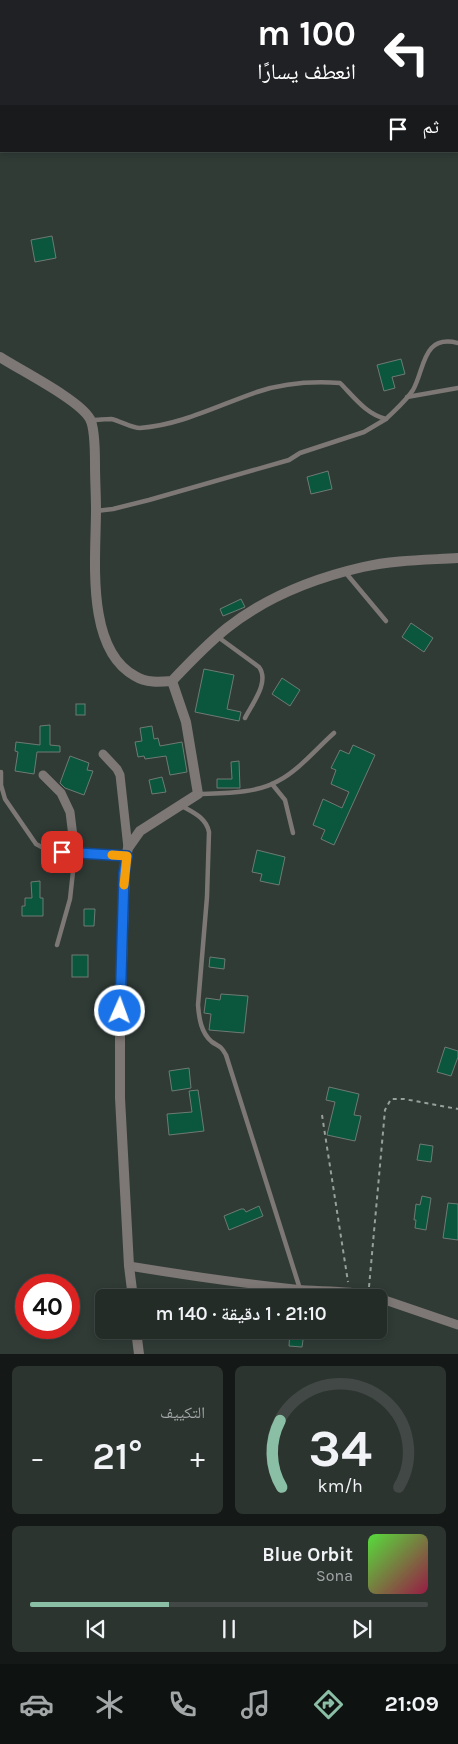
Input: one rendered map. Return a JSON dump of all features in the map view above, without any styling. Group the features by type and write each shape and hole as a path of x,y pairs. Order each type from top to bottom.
{"street":[{"path":"0,357 56,390 78,407 90,420 94,444 96,511 95,590 102,629 109,649 120,665 135,676 153,682 172,682 185,667 218,637 250,612 286,593 363,567 399,562 458,558"},
{"path":"127,852 140,831 198,794 186,722 172,682"},
{"path":"103,754 117,768 120,775 127,852 124,873 120,1098 132,1289"},
{"path":"43,775 61,793 70,812 75,853 127,852"},
{"path":"129,1266 222,1281 291,1289"},
{"path":"387,1301 458,1325"},
{"path":"137,1339 139,1354"}],"lane":[{"path":"96,511 149,500 289,460 300,453 364,432 386,419 407,397 414,387 429,350 435,344 443,341 458,343"},
{"path":"90,420 112,420 138,428 199,413 258,392 290,384 316,381 340,383 365,408 375,415 386,419"},
{"path":"407,397 458,388"},
{"path":"345,572 386,621"},
{"path":"218,637 260,667 263,672 262,684 245,718"},
{"path":"198,794 234,792 272,784 287,775 334,733"},
{"path":"1,772 1,785 5,798 36,844 49,851 75,853 70,899 57,945"},
{"path":"272,784 284,800 293,833"},
{"path":"180,806 202,818 208,827 207,897 198,1005 200,1022 205,1034 213,1042 221,1046 226,1055 300,1289"}],"path":[{"path":"368,1289 385,1110 391,1099 404,1099 458,1109"},
{"path":"322,1115 350,1289"}],"building":[{"path":"52,236 56,258 35,262 31,240"},
{"path":"401,359 405,374 392,377 395,388 384,391 377,365"},
{"path":"328,471 332,489 311,494 307,477"},
{"path":"241,599 245,607 223,616 220,609"},
{"path":"411,623 433,638 424,652 402,637"},
{"path":"204,669 234,675 227,709 241,712 239,721 195,712"},
{"path":"282,678 300,690 290,706 272,694"},
{"path":"76,704 85,704 85,715 76,715"},
{"path":"50,725 50,745 60,746 60,752 37,752 34,774 15,771 18,752 15,751 16,742 40,745 40,726"},
{"path":"152,726 154,739 158,738 160,746 182,742 187,772 170,775 166,756 145,759 144,756 138,757 135,742 142,741 140,728"},
{"path":"353,745 375,755 334,845 321,839 325,830 313,825 323,799 342,808 349,792 331,784 336,770 331,768 340,750 349,754"},
{"path":"70,756 89,763 87,770 93,771 84,795 65,788 60,783"},
{"path":"239,761 240,788 217,788 217,779 232,779 231,762"},
{"path":"162,777 166,792 152,794 149,780"},
{"path":"257,850 285,857 279,885 260,881 262,874 252,872"},
{"path":"40,881 40,898 43,898 43,916 22,916 22,906 25,906 25,898 32,898 31,882"},
{"path":"84,909 95,909 94,926 84,926"},
{"path":"72,955 88,955 88,977 72,977"},
{"path":"210,957 225,959 224,969 209,967"},
{"path":"221,994 248,996 244,1033 209,1030 211,1014 204,1013 206,998 220,1000"},
{"path":"445,1047 458,1051 458,1057 451,1076 437,1072"},
{"path":"189,1068 191,1088 172,1091 169,1071"},
{"path":"329,1087 359,1094 354,1115 361,1116 355,1141 327,1135 335,1102 326,1100"},
{"path":"198,1090 204,1131 169,1135 167,1114 192,1112 189,1091"},
{"path":"420,1144 433,1146 431,1162 417,1160"},
{"path":"422,1196 431,1198 426,1230 415,1228 416,1220 414,1220 416,1204 420,1205"},
{"path":"448,1203 458,1204 458,1240 443,1238"},
{"path":"259,1206 263,1216 229,1230 224,1216 241,1209 244,1209 246,1212"},
{"path":"289,1339 303,1339 302,1347 289,1346"}],"slow traffic":[{"path":"112,855 127,856 124,885"}],"route":[{"path":"62,852 127,856 124,873 120,1011"}]}
